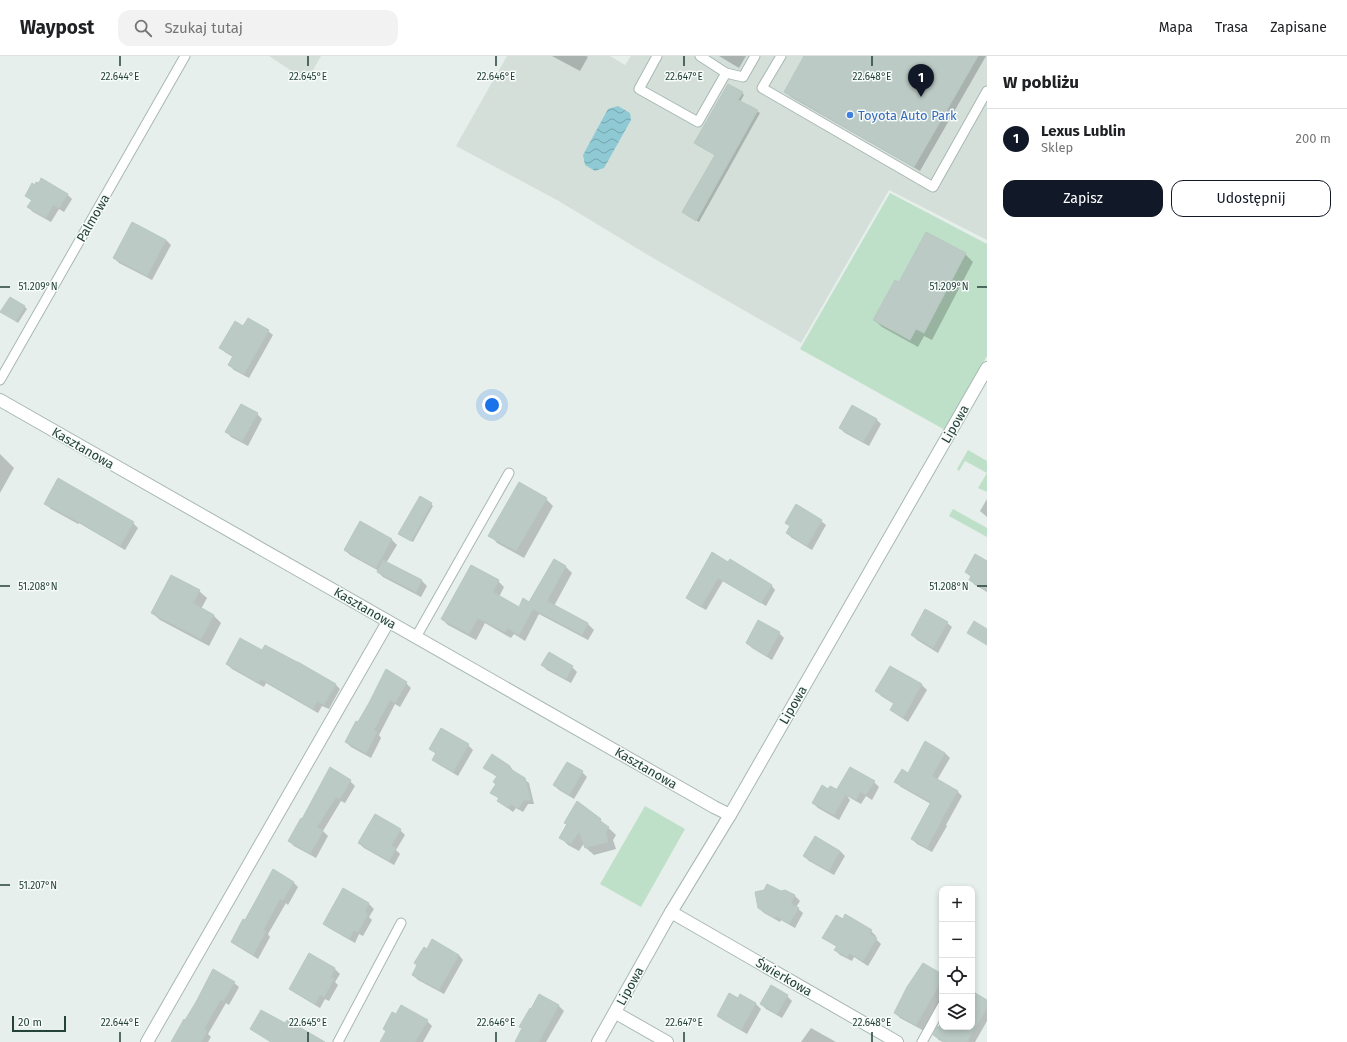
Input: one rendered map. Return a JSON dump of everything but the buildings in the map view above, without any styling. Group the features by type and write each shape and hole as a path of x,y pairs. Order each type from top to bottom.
{"street":[{"name":"Lipowa","path":"598,1042 616,1013 671,912 730,815 987,368"},
{"name":"Kasztanowa","path":"0,400 388,622 730,815"},
{"path":"148,1042 388,622"},
{"name":"Świerkowa","path":"671,912 897,1042"},
{"path":"616,1013 668,1042"}],"lane":[{"name":"Palmowa","path":"0,380 185,56"},
{"path":"657,56 639,89 698,122 726,73"},
{"path":"700,56 726,73 743,77 754,56"},
{"path":"781,56 762,88 933,187 987,92"},
{"path":"416,637 509,473"},
{"path":"338,1042 401,923"},
{"path":"922,1042 939,1011"}],"shaded area":[{"path":"269,56 321,56 307,81"},
{"path":"507,56 610,56 625,65 631,56 987,56 987,240 889,190 801,343 653,258 557,200 456,146"}],"green space":[{"path":"890,193 987,244 987,356 945,430 800,349"},
{"path":"968,450 987,461 987,473 965,461 959,471 957,469"},
{"path":"987,473 987,492 978,488"},
{"path":"953,509 987,528 987,537 949,516"},
{"path":"645,806 685,829 641,907 600,884"}],"water":[{"path":"618,106 630,113 631,120 604,168 595,171 585,165 583,155 608,109"}],"place":[{"name":"Lexus Lublin","path":"921,97"},
{"name":"Toyota Auto Park","path":"850,115"}]}
